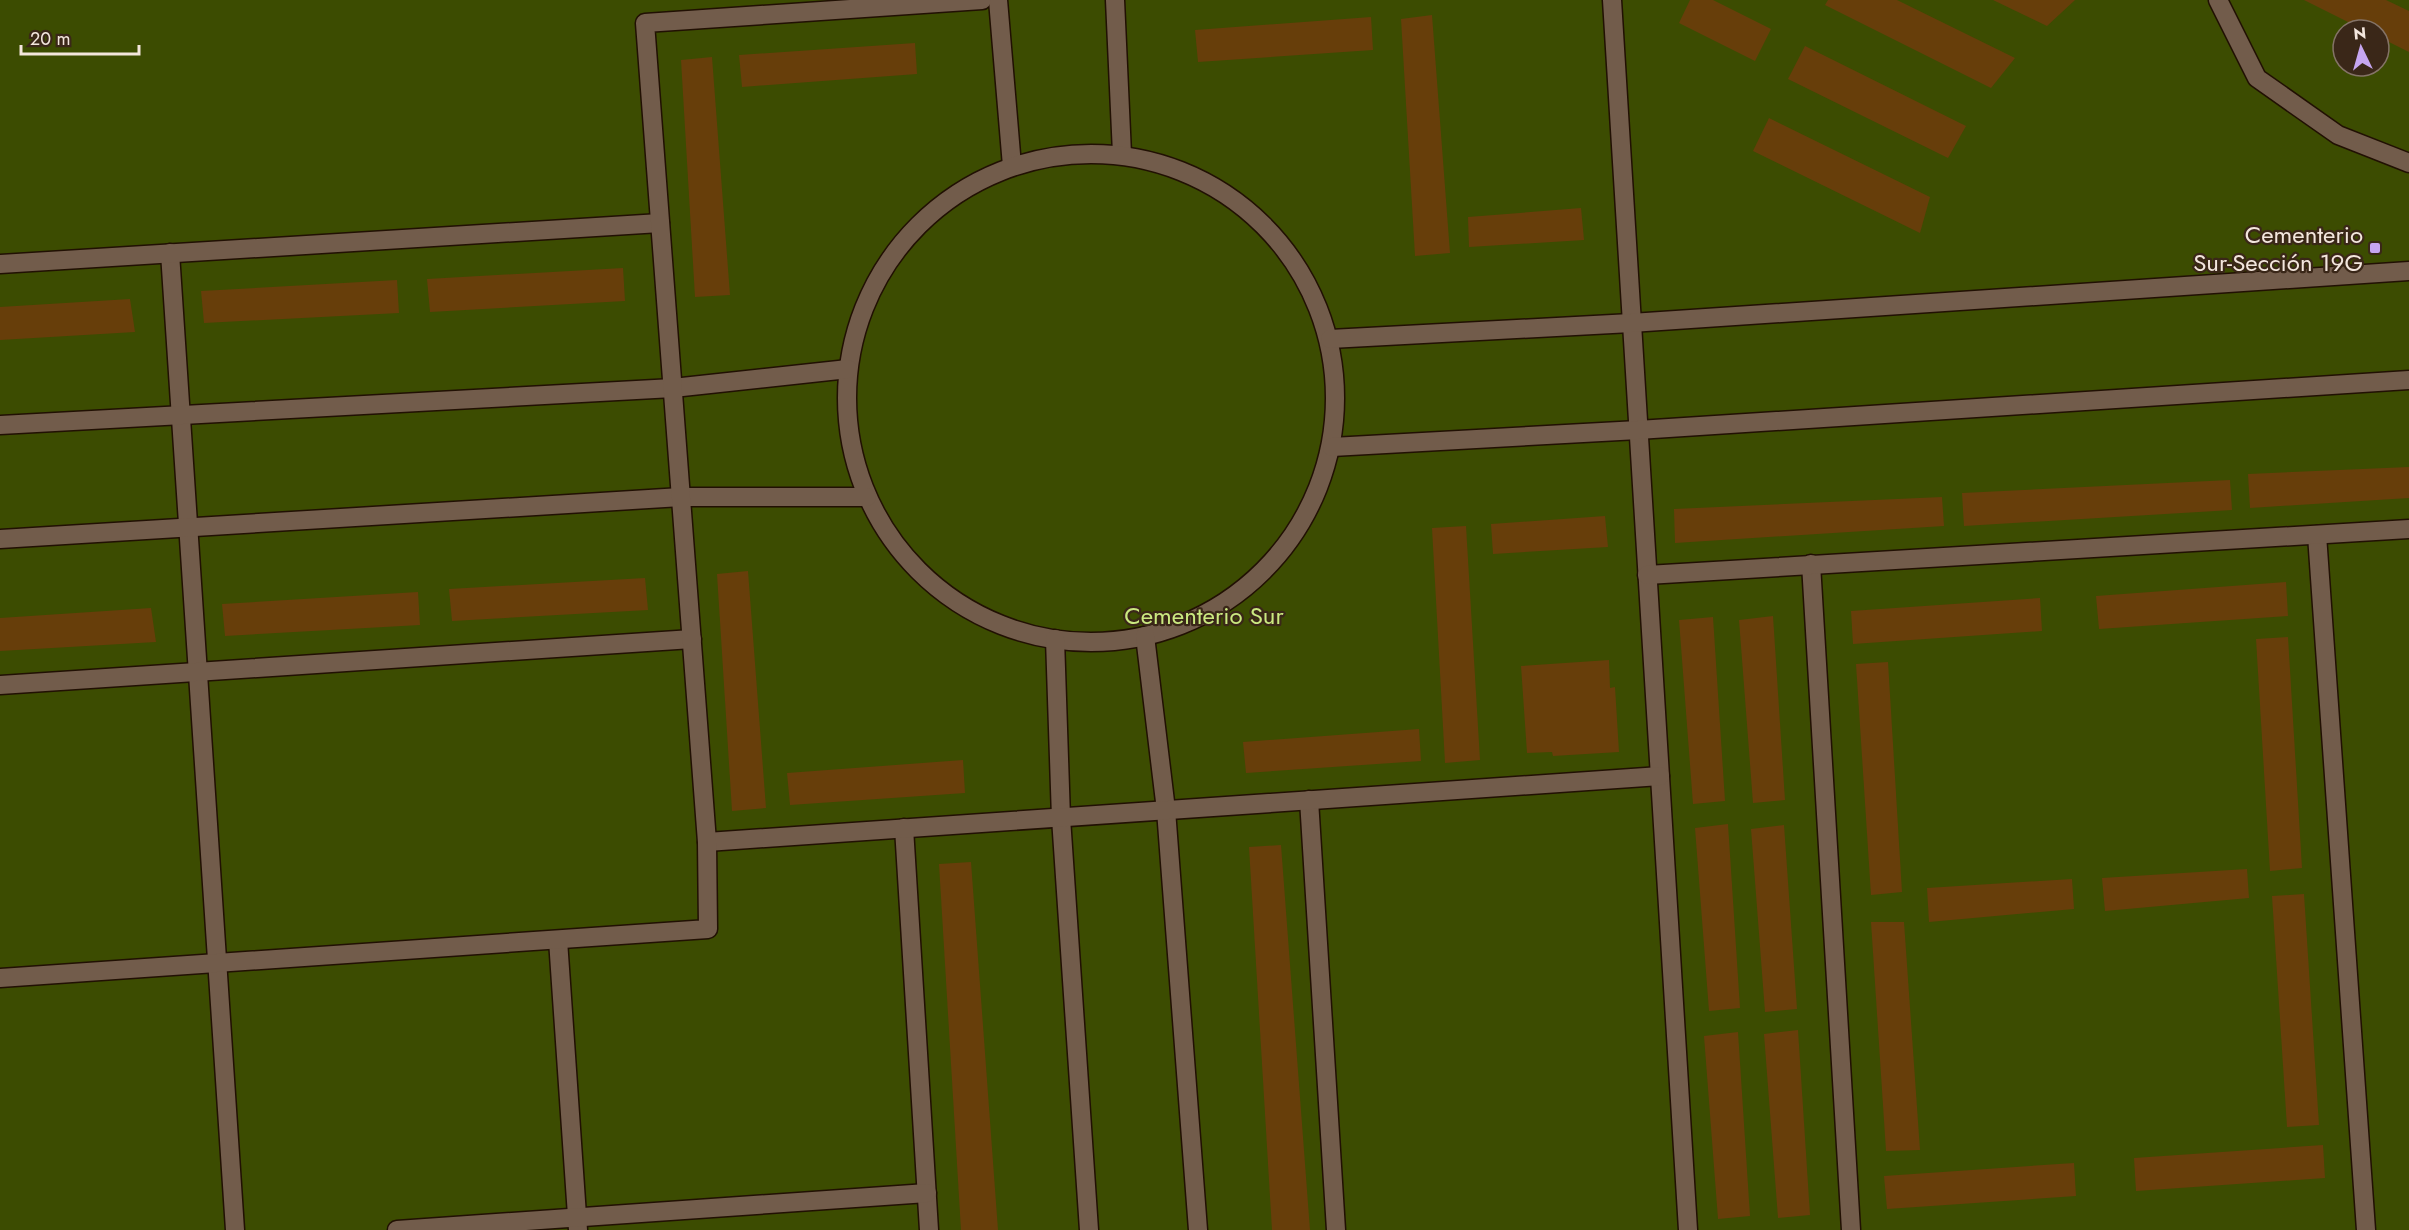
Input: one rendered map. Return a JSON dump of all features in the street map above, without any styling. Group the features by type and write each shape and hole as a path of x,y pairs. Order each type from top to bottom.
{"lane":[{"path":"0,978 708,929 707,842 645,22 982,0"},
{"path":"998,0 1012,166"},
{"path":"1115,0 1122,154"},
{"path":"1612,0 1688,1230"},
{"path":"2218,0 2257,78 2338,135 2409,163"},
{"path":"1059,154 1122,154 1181,169 1231,195 1276,236 1313,292 1330,339 1337,388 1332,447 1314,501 1281,553 1217,607 1144,636 1055,639 951,608 908,572 867,496 849,436 848,369 867,298 895,252 960,191 1012,166 1059,154"},
{"path":"0,264 660,223"},
{"path":"170,254 235,1230"},
{"path":"1330,339 1631,323 2409,271"},
{"path":"0,425 673,388 848,369"},
{"path":"1332,447 1638,430 2409,380"},
{"path":"0,539 681,497 867,496"},
{"path":"1647,575 2409,529"},
{"path":"2317,535 2366,1230"},
{"path":"1810,564 1851,1230"},
{"path":"1144,636 1166,810 1198,1230"},
{"path":"0,685 692,639"},
{"path":"1055,639 1061,818 1089,1230"},
{"path":"707,842 1660,776"},
{"path":"1309,800 1336,1230"},
{"path":"904,828 929,1230"},
{"path":"558,940 578,1224"},
{"path":"397,1230 578,1224 927,1193"}],"green space":[{"name":"Cementerio Sur","path":"0,0 2409,0 2409,1230 0,1230"}],"building":[{"path":"1690,0 1713,0 1771,29 1755,61 1679,23"},
{"path":"1828,0 1897,0 2015,58 1991,88 1825,5"},
{"path":"1993,0 2075,0 2047,26"},
{"path":"2304,0 2386,0 2409,11 2409,52 2391,43 2391,18 2340,18"},
{"path":"1432,15 1450,253 1415,256 1401,19"},
{"path":"1371,17 1373,50 1198,62 1195,30"},
{"path":"915,43 917,74 742,87 739,55"},
{"path":"1805,46 1966,126 1948,158 1788,79"},
{"path":"712,57 730,295 695,297 681,60"},
{"path":"1769,118 1930,197 1920,233 1753,151"},
{"path":"1581,208 1584,240 1469,247 1468,217"},
{"path":"623,268 625,301 430,312 427,279"},
{"path":"397,280 399,313 204,323 201,291"},
{"path":"130,299 135,332 0,340 0,307"},
{"path":"2409,467 2409,498 2250,508 2248,474"},
{"path":"2230,480 2232,510 1964,526 1962,493"},
{"path":"1942,497 1944,526 1675,543 1674,509"},
{"path":"1605,516 1608,547 1493,554 1491,524"},
{"path":"1466,526 1480,760 1445,763 1432,528"},
{"path":"748,571 766,808 732,811 717,574"},
{"path":"645,578 648,610 452,621 449,589"},
{"path":"2286,582 2288,616 2099,629 2096,596"},
{"path":"418,592 420,625 225,636 222,604"},
{"path":"2040,598 2042,631 1853,644 1851,611"},
{"path":"151,608 156,642 0,651 0,618"},
{"path":"1773,616 1785,800 1753,803 1739,620"},
{"path":"1713,617 1725,801 1693,804 1679,620"},
{"path":"2288,637 2302,868 2270,871 2256,639"},
{"path":"1609,660 1610,688 1615,687 1619,752 1553,756 1552,752 1527,753 1521,666"},
{"path":"1888,662 1902,892 1871,895 1856,664"},
{"path":"1419,729 1421,761 1246,773 1243,742"},
{"path":"963,760 965,793 790,805 787,773"},
{"path":"1728,824 1740,1008 1709,1011 1695,828"},
{"path":"1784,825 1797,1009 1765,1012 1751,829"},
{"path":"1281,845 1310,1230 1272,1230 1249,847"},
{"path":"971,862 998,1230 961,1230 939,864"},
{"path":"2247,869 2249,898 2105,911 2102,878"},
{"path":"2072,879 2074,909 1929,922 1927,888"},
{"path":"2304,894 2319,1125 2287,1127 2272,896"},
{"path":"1871,922 1904,922 1920,1150 1886,1151"},
{"path":"1798,1030 1810,1215 1778,1218 1764,1034"},
{"path":"1738,1032 1750,1216 1718,1219 1704,1036"},
{"path":"2323,1145 2325,1178 2136,1191 2134,1158"},
{"path":"2074,1163 2076,1196 1887,1209 1884,1176"}],"place":[{"name":"Cementerio Sur-Sección 19G","path":"2375,248"}]}
